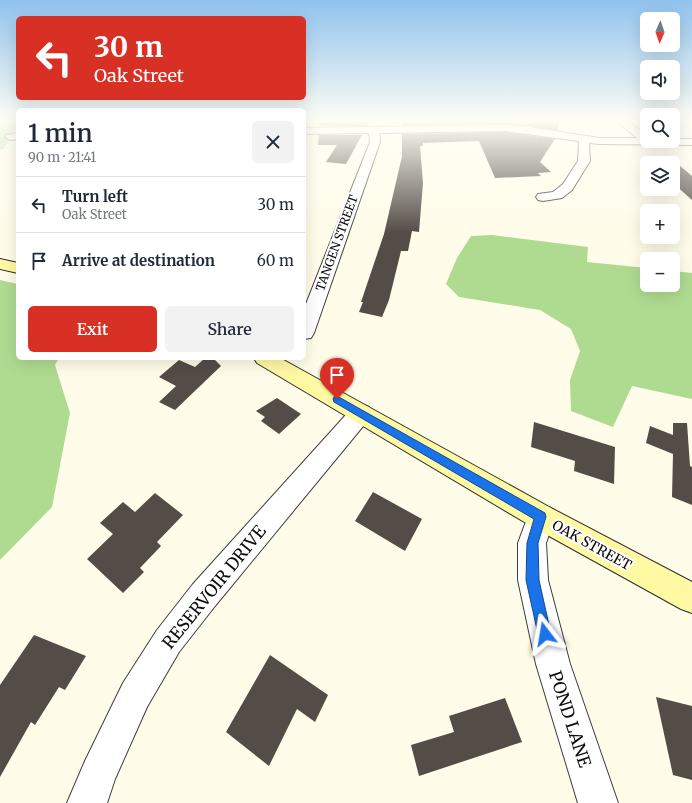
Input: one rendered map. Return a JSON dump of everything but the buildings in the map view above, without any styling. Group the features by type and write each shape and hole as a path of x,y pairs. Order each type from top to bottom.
{"street":[{"name":"TANGEN STREET","path":"306,328 368,157"},
{"path":"543,197 557,195 568,187 584,161 584,157"},
{"path":"0,264 16,268"},
{"name":"OAK STREET","path":"275,360 361,413 541,517 692,598"},
{"name":"RESERVOIR DRIVE","path":"87,803 98,774 135,695 168,641 204,595 361,413"},
{"name":"POND LANE","path":"541,517 532,543 533,580 553,664 598,803"}],"green space":[{"path":"492,235 588,247 587,262 640,267 640,292 680,292 680,272 692,273 692,399 632,386 613,427 571,411 570,380 580,351 571,329 540,310 459,297 446,284 457,258 471,236"},
{"path":"0,280 16,284 16,360 58,360 55,365 70,413 52,507 0,560"}],"route":[{"path":"337,399 541,517 532,543 532,559 533,580 545,634"}]}
